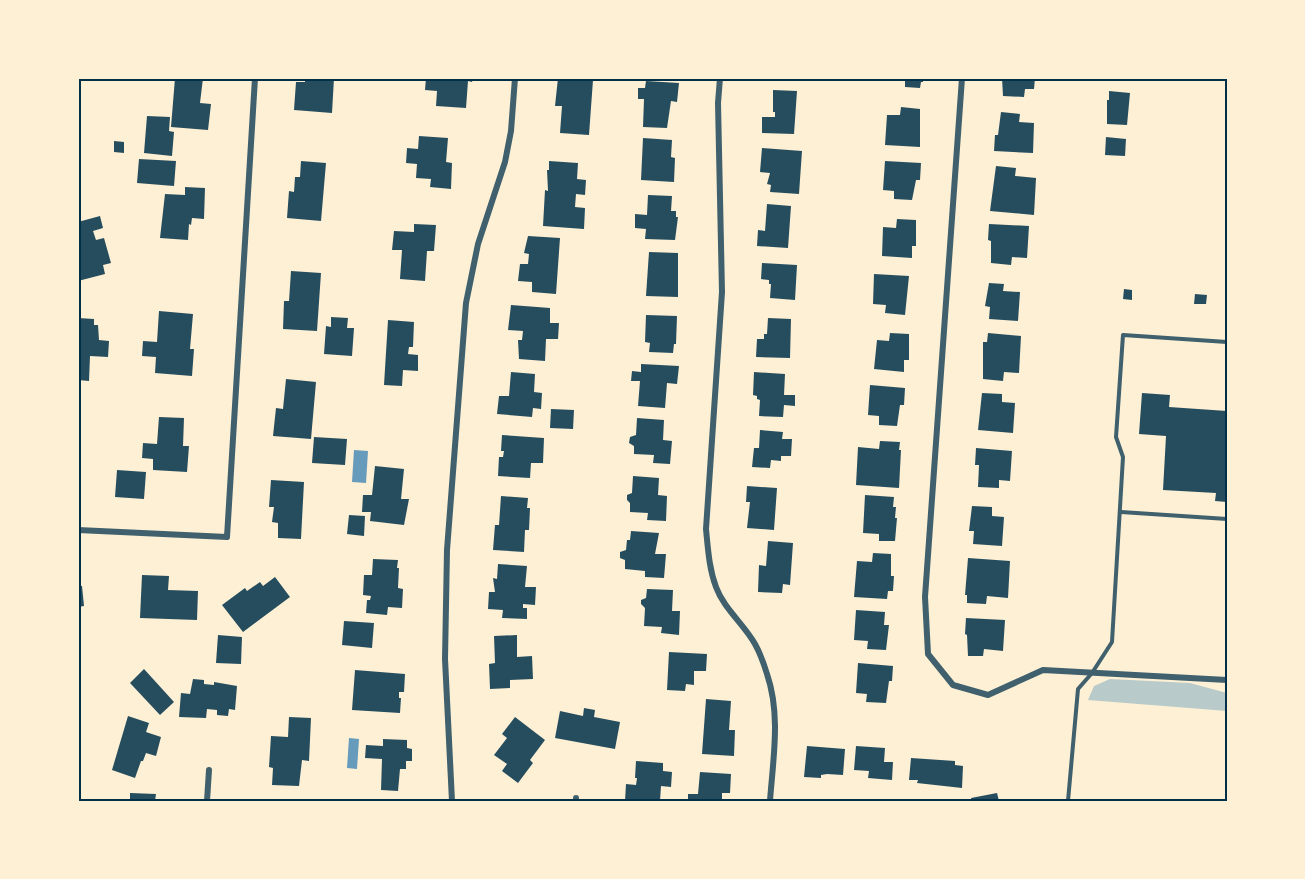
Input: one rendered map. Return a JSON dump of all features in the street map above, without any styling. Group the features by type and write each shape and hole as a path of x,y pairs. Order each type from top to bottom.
{"street":[{"path":"78,530 227,537 255,78"},
{"path":"452,801 446,659 447,550 466,303 478,244 505,162 511,131 515,78"},
{"path":"720,78 718,103 722,292 706,529 708,559 716,589 732,615 754,643 767,672 773,695 775,718 770,801"},
{"path":"962,78 925,597 928,654 952,685 988,695 1043,670 1227,680"},
{"path":"207,801 209,770"}],"lane":[{"path":"1068,801 1078,689 1092,673 1112,642 1123,457 1116,437 1123,335 1227,342"},
{"path":"1121,512 1227,519"}],"shaded area":[{"path":"1110,679 1190,683 1227,693 1227,711 1088,700 1094,686"}],"water":[{"path":"354,450 368,451 366,483 352,482"},
{"path":"349,738 359,739 357,769 347,768"}],"building":[{"path":"175,78 203,78 200,103 211,104 208,130 171,127"},
{"path":"305,78 334,78 332,113 294,110 296,82 305,82"},
{"path":"426,78 473,78 472,82 468,81 466,108 436,106 437,91 425,90"},
{"path":"558,78 593,80 589,135 560,133 562,106 555,106"},
{"path":"896,78 923,78 923,82 920,88 905,87 905,80 896,80"},
{"path":"1002,78 1035,78 1034,89 1025,89 1024,97 1003,96"},
{"path":"646,81 679,83 677,102 671,101 667,128 643,127 644,99 638,99 638,88 645,88"},
{"path":"773,90 797,91 794,134 762,133 762,117 775,117"},
{"path":"1109,91 1130,93 1127,125 1107,124"},
{"path":"901,107 920,109 920,147 885,145 887,115 900,115"},
{"path":"1001,112 1020,114 1019,122 1034,123 1033,153 994,151 995,135 998,135"},
{"path":"147,116 170,117 169,131 174,132 172,156 144,153"},
{"path":"419,136 448,138 446,162 452,163 451,189 430,187 431,179 416,178 417,164 406,163 407,148 418,149"},
{"path":"1106,137 1126,139 1125,156 1105,155"},
{"path":"643,138 672,140 671,157 675,158 674,182 641,180"},
{"path":"114,141 124,142 124,153 114,152"},
{"path":"762,148 802,151 799,194 770,192 771,185 767,184 770,173 760,172"},
{"path":"139,159 176,161 174,186 137,183"},
{"path":"301,161 326,163 321,221 287,218 289,191 294,192 295,177 300,177"},
{"path":"549,161 578,163 577,179 586,180 585,195 576,194 575,207 585,208 584,229 543,226"},
{"path":"885,161 921,163 920,180 916,180 912,200 894,199 894,191 883,190"},
{"path":"996,166 1016,168 1015,176 1036,178 1034,215 990,211"},
{"path":"185,187 205,188 204,219 192,218 191,225 189,224 188,240 160,238 165,194 185,195"},
{"path":"648,195 672,196 671,211 676,211 676,217 678,217 675,240 645,239 646,229 635,228 635,214 647,215"},
{"path":"767,204 791,206 788,248 757,246 758,230 765,231"},
{"path":"100,216 103,228 93,231 96,240 104,238 111,263 103,265 105,274 78,281 78,222"},
{"path":"897,219 916,220 916,246 912,246 912,258 882,256 883,227 896,228"},
{"path":"414,224 436,225 434,251 427,251 425,281 400,279 402,250 392,250 394,231 414,232"},
{"path":"989,224 1029,226 1027,258 1012,257 1011,265 991,263 991,241 988,240"},
{"path":"528,236 560,238 556,294 532,292 532,282 518,281 520,264 528,264 529,254 524,253"},
{"path":"649,252 678,253 678,297 646,296"},
{"path":"762,263 797,265 795,300 770,298 771,284 769,280 761,279"},
{"path":"291,271 321,273 317,331 283,329 284,301 289,301"},
{"path":"874,274 909,276 905,315 885,313 886,305 873,304"},
{"path":"989,283 1004,284 1003,291 1020,292 1018,321 989,319 990,307 985,306"},
{"path":"1124,289 1132,290 1132,300 1123,299"},
{"path":"1195,294 1207,295 1206,304 1194,304"},
{"path":"511,305 550,308 550,323 559,323 558,339 546,339 545,361 519,359 518,340 522,340 523,331 508,330"},
{"path":"159,311 193,314 190,349 194,349 192,376 155,373 156,357 142,356 143,341 157,342"},
{"path":"646,315 677,316 676,344 674,344 673,353 649,352 650,343 645,342"},
{"path":"331,317 348,318 347,328 354,328 352,356 324,354 326,326 331,327"},
{"path":"78,318 94,319 94,325 98,325 99,340 109,341 108,357 90,356 89,381 78,380"},
{"path":"768,318 791,319 790,358 756,357 757,339 764,339 764,334 767,334"},
{"path":"388,320 414,322 413,347 409,347 408,354 418,355 418,371 403,370 402,386 384,385"},
{"path":"890,333 909,334 909,360 904,360 904,372 874,369 877,340 889,341"},
{"path":"988,333 1021,336 1019,373 1004,372 1003,381 983,379 983,342 987,342"},
{"path":"641,364 679,366 677,384 667,383 665,408 638,406 640,381 631,381 632,371 641,372"},
{"path":"511,372 535,374 534,392 542,393 541,409 533,408 532,417 497,414 499,396 509,396"},
{"path":"754,372 785,374 784,395 795,395 795,406 784,405 783,417 759,416 760,400 753,395"},
{"path":"286,379 316,382 311,439 273,436 276,408 283,409"},
{"path":"870,385 905,388 904,405 900,405 897,426 879,425 879,416 868,415"},
{"path":"982,393 1002,394 1002,402 1015,403 1013,433 978,430"},
{"path":"1142,393 1170,395 1169,407 1227,411 1227,502 1215,501 1216,493 1163,490 1166,436 1139,434"},
{"path":"551,409 574,410 573,429 550,428"},
{"path":"159,417 184,418 183,446 189,446 187,472 153,470 153,459 142,458 143,443 157,444"},
{"path":"637,418 664,420 663,440 672,441 670,464 653,463 654,455 634,454 634,446 629,443 630,437 636,435"},
{"path":"760,430 783,432 782,439 792,439 791,456 781,456 781,461 771,460 770,468 752,467 754,448 759,448"},
{"path":"502,435 544,438 543,463 531,463 530,478 498,476 499,457 503,457 504,451 501,451"},
{"path":"314,437 347,439 345,465 312,463"},
{"path":"880,441 900,442 899,488 856,485 858,447 879,449"},
{"path":"976,448 1012,451 1010,481 999,480 999,488 978,487 979,465 975,465"},
{"path":"375,466 404,469 401,499 409,499 404,525 370,521 371,512 362,512 363,495 372,495"},
{"path":"117,470 146,472 144,499 115,497"},
{"path":"633,476 659,478 658,495 667,496 666,521 647,520 648,513 630,512 627,495 632,493"},
{"path":"271,480 304,482 301,539 278,538 278,523 272,522 274,507 269,507"},
{"path":"747,486 777,488 774,530 747,528 750,502 746,502"},
{"path":"865,495 894,497 893,507 896,507 895,518 897,518 895,541 879,541 879,534 863,533"},
{"path":"501,496 528,498 529,530 525,530 524,552 493,550 495,525 499,525"},
{"path":"972,506 992,507 992,516 1004,517 1002,546 973,544 974,531 969,531"},
{"path":"349,515 365,516 364,536 347,534"},
{"path":"631,531 659,533 655,554 666,554 664,578 645,577 645,571 625,569 625,560 620,558 620,552 626,550"},
{"path":"768,541 793,543 790,585 783,584 782,593 758,592 759,565 766,566"},
{"path":"873,553 891,554 891,576 894,576 893,591 888,591 887,599 854,597 857,561 872,562"},
{"path":"968,558 1010,561 1008,598 987,596 986,604 967,603 967,595 965,595"},
{"path":"373,559 398,560 398,588 403,589 402,608 388,607 387,615 366,613 367,600 370,600 371,596 363,595 364,575 372,575"},
{"path":"498,564 527,566 525,587 536,587 535,605 523,604 523,608 527,608 527,619 502,618 503,610 488,609 489,592 495,592 493,578 497,579"},
{"path":"142,575 169,576 168,590 198,591 197,620 140,618"},
{"path":"275,577 290,597 243,632 222,605 245,588 247,591 260,582 263,586"},
{"path":"78,586 82,586 84,606 78,607"},
{"path":"647,589 673,590 672,611 680,611 679,635 661,633 662,627 644,626 645,608 641,600 646,598"},
{"path":"856,610 885,612 884,625 889,625 886,650 867,649 868,641 854,640"},
{"path":"966,618 1005,620 1003,651 984,649 983,656 968,656 967,635 965,634"},
{"path":"344,621 374,623 372,648 342,645"},
{"path":"218,635 242,637 241,664 216,663"},
{"path":"517,635 517,657 532,656 533,679 510,680 510,688 490,689 489,664 495,663 494,636"},
{"path":"669,652 707,654 706,671 694,671 694,685 686,684 685,691 667,690"},
{"path":"858,663 893,666 892,681 889,681 886,703 866,702 867,694 856,693"},
{"path":"144,669 174,702 160,715 130,683"},
{"path":"355,670 405,674 404,692 399,692 400,713 352,710"},
{"path":"193,679 204,680 204,684 214,685 214,682 237,686 235,710 229,709 228,716 217,715 217,710 207,709 206,718 179,717 181,693 190,694"},
{"path":"706,699 731,701 729,730 735,730 734,756 702,754"},
{"path":"584,708 595,710 594,717 620,722 615,749 555,738 560,711 583,716"},
{"path":"128,716 149,723 146,732 161,737 156,756 146,753 135,778 112,770"},
{"path":"289,717 311,718 309,761 302,760 299,786 272,785 273,768 269,767 271,736 288,737"},
{"path":"515,717 545,740 530,760 533,763 518,783 502,771 507,764 494,755 507,738 502,734"},
{"path":"383,739 407,740 407,748 412,749 412,761 406,761 406,769 400,769 398,791 381,790 382,759 365,758 366,745 383,746"},
{"path":"807,746 845,749 843,775 827,774 821,775 821,778 804,777"},
{"path":"856,746 885,748 884,762 893,762 892,780 868,778 869,771 854,770"},
{"path":"911,758 955,761 955,765 963,766 962,788 909,780"},
{"path":"636,761 663,763 663,771 672,772 671,787 661,786 660,801 625,801 626,784 636,785"},
{"path":"700,772 731,774 730,793 722,793 722,801 688,801 688,794 698,794"},
{"path":"130,793 156,794 155,801 130,801"},
{"path":"997,793 999,801 972,801 971,798"}]}
